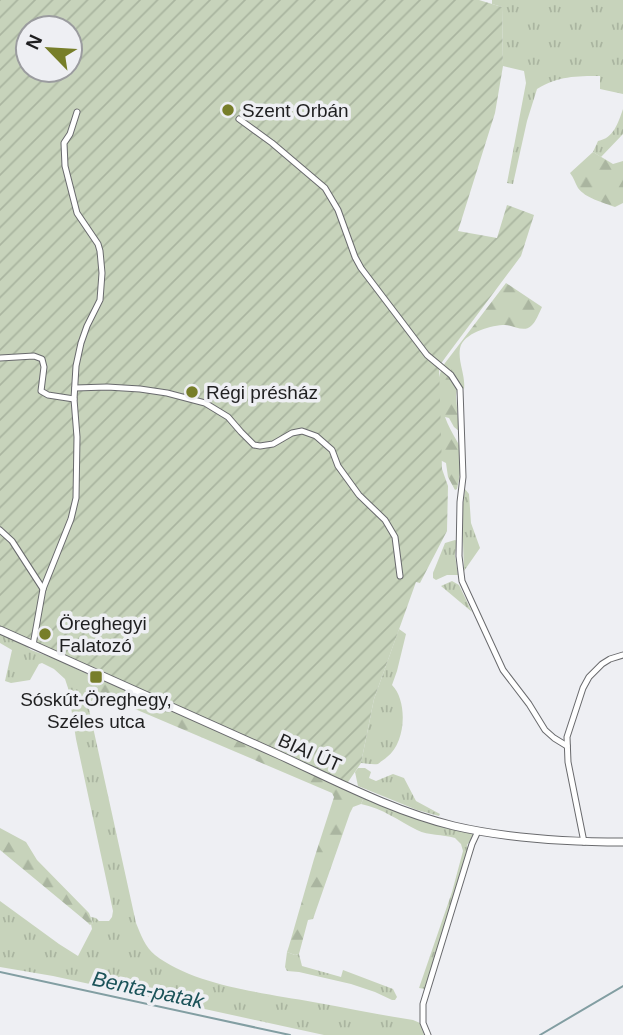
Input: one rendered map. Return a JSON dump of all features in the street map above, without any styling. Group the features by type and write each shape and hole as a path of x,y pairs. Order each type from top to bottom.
{"main road":[{"name":"BIAI ÚT","path":"0,630 391,805 433,820 478,831 530,839 623,842"}],"street":[{"path":"33,645 43,589 71,519 76,498 76,366 80,344 100,300 102,258 98,244 78,213 65,166 64,143 77,112"},
{"path":"239,119 325,188 338,210 361,268 422,349 450,375 460,389 463,477 458,556 462,581 503,670 545,730 567,746"},
{"path":"0,358 34,356 42,359 44,367 41,391 48,395 74,399"},
{"path":"75,388 140,389 205,403 228,417 254,444 260,446 273,444 292,433 302,431 316,436 332,450 338,466 359,495 385,520 395,537 400,576"},
{"path":"0,530 12,541 43,589"},
{"path":"584,842 568,762 569,727 589,677 602,664 623,655"},
{"path":"428,1035 423,1023 423,1004 478,831"}],"green space":[{"path":"0,0 479,0 502,7 503,66 495,113 458,231 497,238 507,205 534,215 521,256 439,366 442,469 448,486 447,531 420,583 416,582 374,699 361,763 346,785 0,630"},
{"path":"492,0 623,0 623,94 600,89 600,76 560,79 537,89 513,184 507,183 526,83 524,71 503,66 502,7 492,4"},
{"path":"623,109 623,134 601,157 593,152 598,141 612,133"},
{"path":"593,152 613,164 623,161 623,203 615,207 585,195 570,173"},
{"path":"506,283 542,307 528,328 493,326 474,333 461,345 464,389 461,386 457,389 456,396 459,431 449,418 445,417 461,454 455,490 448,477 446,463 436,458 437,385 445,363"},
{"path":"465,489 469,494 471,523 480,548 464,571 462,512"},
{"path":"455,540 458,575 447,575 436,580 433,573 445,543"},
{"path":"452,581 459,585 472,612 441,586"},
{"path":"399,629 406,634 392,685 401,701 401,732 393,751 378,764 361,763 374,699"},
{"path":"0,633 31,650 100,680 89,709 136,923 155,955 190,974 231,987 413,1020 420,1023 424,1035 324,1035 0,967 0,901 78,956 92,929 91,917 99,921 109,921 113,911 65,679 42,663 30,680 11,683 5,681 12,650 0,643"},
{"path":"100,680 364,797 361,804 353,807 350,813 313,919 308,920 299,954 287,952 334,797 332,793 95,692"},
{"path":"358,768 371,772 369,778 376,781 393,774 404,778 416,801 440,814 439,816 358,786 355,772"},
{"path":"364,797 422,821 473,834 467,845 469,850 425,989 419,988 452,892 463,851 461,844 455,838 422,832 361,804"},
{"path":"0,828 26,842 37,860 89,913 93,923 90,925 0,850"},
{"path":"287,952 299,954 302,966 341,977 343,970 393,989 397,997 392,1000 351,984 287,971"}],"waterway":[{"name":"Benta-patak","path":"0,972 290,1035"},
{"name":"Benta-patak","path":"540,1035 623,986"}],"place":[{"name":"Szent Orbán","path":"228,110"},
{"name":"Régi présház","path":"192,392"},
{"name":"Öreghegyi Falatozó","path":"45,634"},
{"name":"Sóskút-Öreghegy, Széles utca","path":"96,677"}]}
